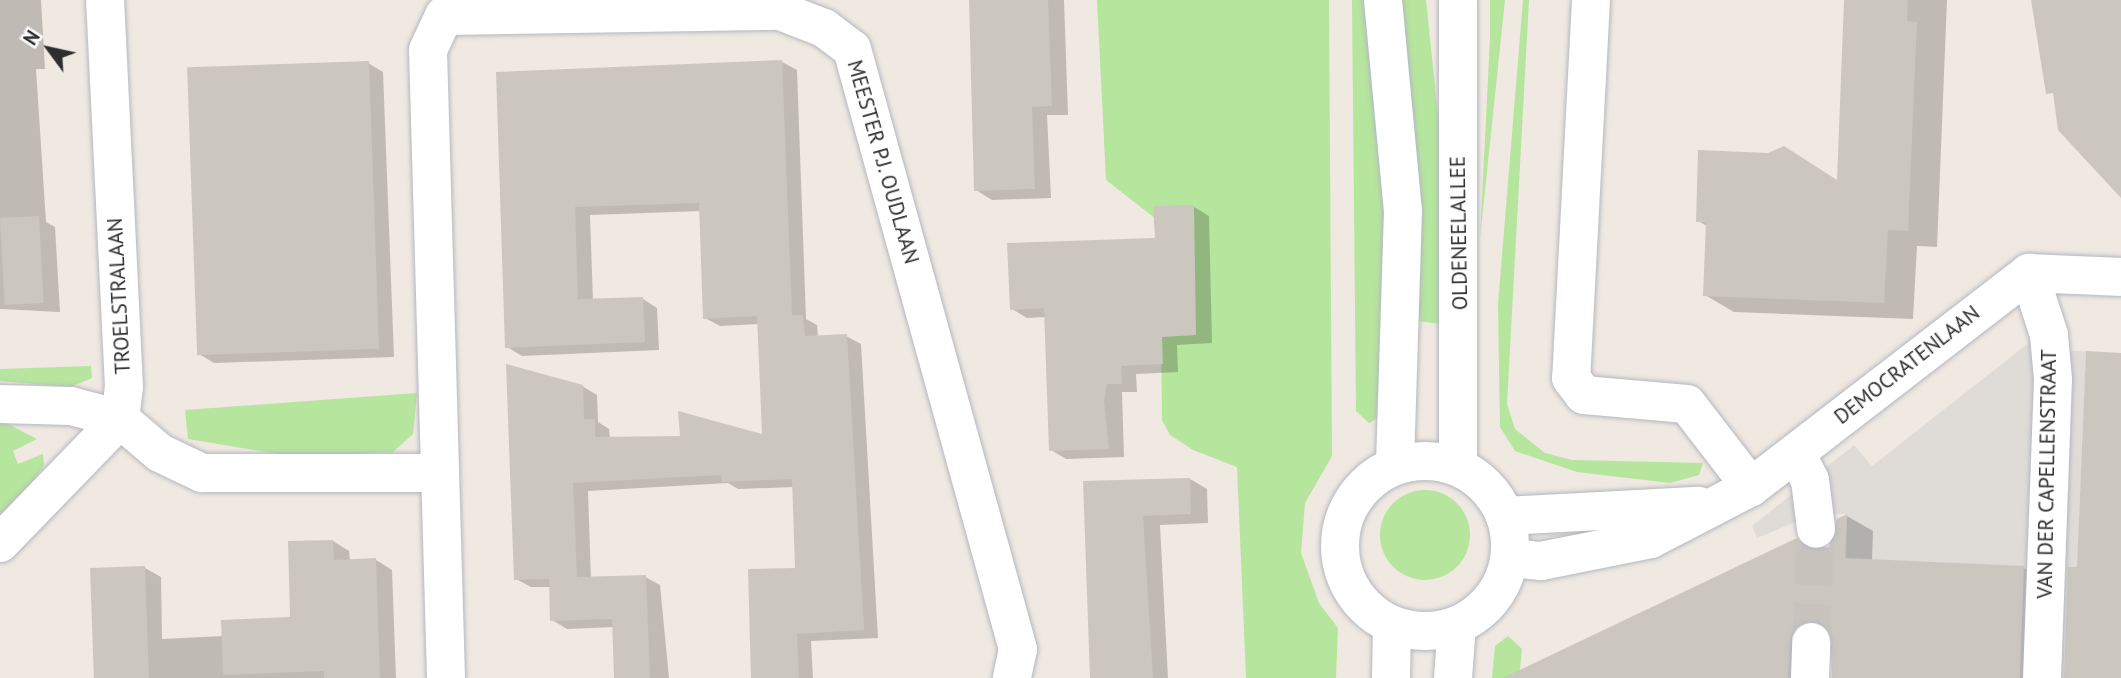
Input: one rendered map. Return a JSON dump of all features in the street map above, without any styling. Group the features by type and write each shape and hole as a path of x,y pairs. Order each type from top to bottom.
{"street":[{"name":"TROELSTRALAAN","path":"104,0 124,387 120,419"},
{"path":"1383,0 1403,210 1395,465"},
{"name":"OLDENEELALLEE","path":"1458,0 1458,466"},
{"path":"1591,0 1571,378 1584,395 1687,404 1751,487"},
{"name":"MEESTER P.J. OUDLAAN","path":"446,678 428,50 444,16 780,11 824,28 852,49 1018,649 1012,678"},
{"path":"2029,273 2121,277"},
{"name":"DEMOCRATENLAAN","path":"1511,558 1541,561 1651,539 1708,505 1751,487 2029,273"},
{"name":"VAN DER CAPELLENSTRAAT","path":"2029,273 2049,335 2053,379 2042,678"},
{"path":"0,404 72,406 120,419 160,453 202,473 440,473"},
{"path":"0,543 120,419"},
{"path":"1796,453 1810,480 1816,529"},
{"path":"1427,460 1458,466 1486,486 1505,516 1511,558 1494,595 1457,625 1424,631 1392,625 1367,610 1349,586 1340,559 1340,529 1357,495 1395,465 1427,460"},
{"name":"DEMOCRATENLAAN","path":"1505,516 1541,519 1708,505"},
{"path":"1391,678 1392,625"},
{"path":"1453,678 1457,625"}],"green space":[{"path":"1097,0 1329,0 1332,456 1305,503 1301,553 1319,603 1338,628 1336,678 1246,678 1237,467 1193,450 1170,435 1162,420 1160,222 1106,180"},
{"path":"1352,0 1365,0 1386,225 1385,414 1369,423 1356,411"},
{"path":"1398,0 1426,0 1445,183 1445,324 1415,321"},
{"path":"1490,0 1505,0 1480,238 1490,38"},
{"path":"1523,0 1529,0 1507,404 1515,429 1545,453 1572,460 1703,463 1699,475 1670,483 1577,472 1515,451 1500,427 1498,304"},
{"path":"91,366 92,378 70,387 0,381 0,369"},
{"path":"417,393 413,434 393,452 297,457 188,439 185,410"},
{"path":"0,420 37,439 13,451 18,464 43,454 44,466 0,525"},
{"path":"1425,490 1442,493 1457,503 1467,518 1470,535 1467,552 1457,567 1442,577 1425,580 1408,577 1393,567 1383,552 1380,535 1383,518 1393,503 1408,493"},
{"path":"1508,636 1522,649 1519,678 1492,678 1495,646"}],"shaded area":[{"path":"2068,332 2069,351 2086,351 2073,678 2017,678 1846,559 1847,514 1815,514 1757,538 1752,526 1854,445 1872,466 2035,338"}],"building":[{"path":"969,0 1048,0 1052,106 1032,107 1035,189 974,191"},
{"path":"1844,0 1908,0 1907,21 1917,22 1908,231 1888,230 1884,303 1703,296 1706,222 1696,222 1698,150 1768,153 1784,146 1837,180"},
{"path":"2031,0 2121,0 2121,198 2058,130 2053,93 2046,94"},
{"path":"782,60 792,315 803,315 805,336 847,334 864,630 797,634 799,678 751,678 748,569 795,568 792,479 722,482 721,475 573,483 577,577 646,575 650,678 614,678 612,619 550,621 549,579 514,580 506,364 583,385 584,419 595,419 595,437 680,436 678,411 762,434 757,316 703,319 699,203 575,207 578,299 643,297 645,342 505,348 496,72"},
{"path":"369,61 379,349 197,355 187,67"},
{"path":"1194,205 1196,335 1162,337 1163,364 1121,366 1122,384 1107,384 1104,401 1109,449 1049,451 1044,308 1010,310 1007,243 1155,238 1153,206"},
{"path":"39,216 44,303 5,305 0,218"},
{"path":"2086,351 2121,353 2121,678 2064,678 2068,567 2077,567"},
{"path":"1190,478 1191,514 1143,516 1153,678 1090,678 1083,481"},
{"path":"1847,514 1845,558 2024,566 2020,678 1832,678 1830,632 1811,620 1792,631 1788,678 1503,678 1797,538 1808,549 1829,547 1837,519"},
{"path":"333,540 334,560 376,558 380,678 324,678 324,671 223,675 221,620 290,617 288,541"},
{"path":"145,566 149,678 94,678 90,568"}],"tunnel":[{"path":"1811,642 1816,529"}]}
